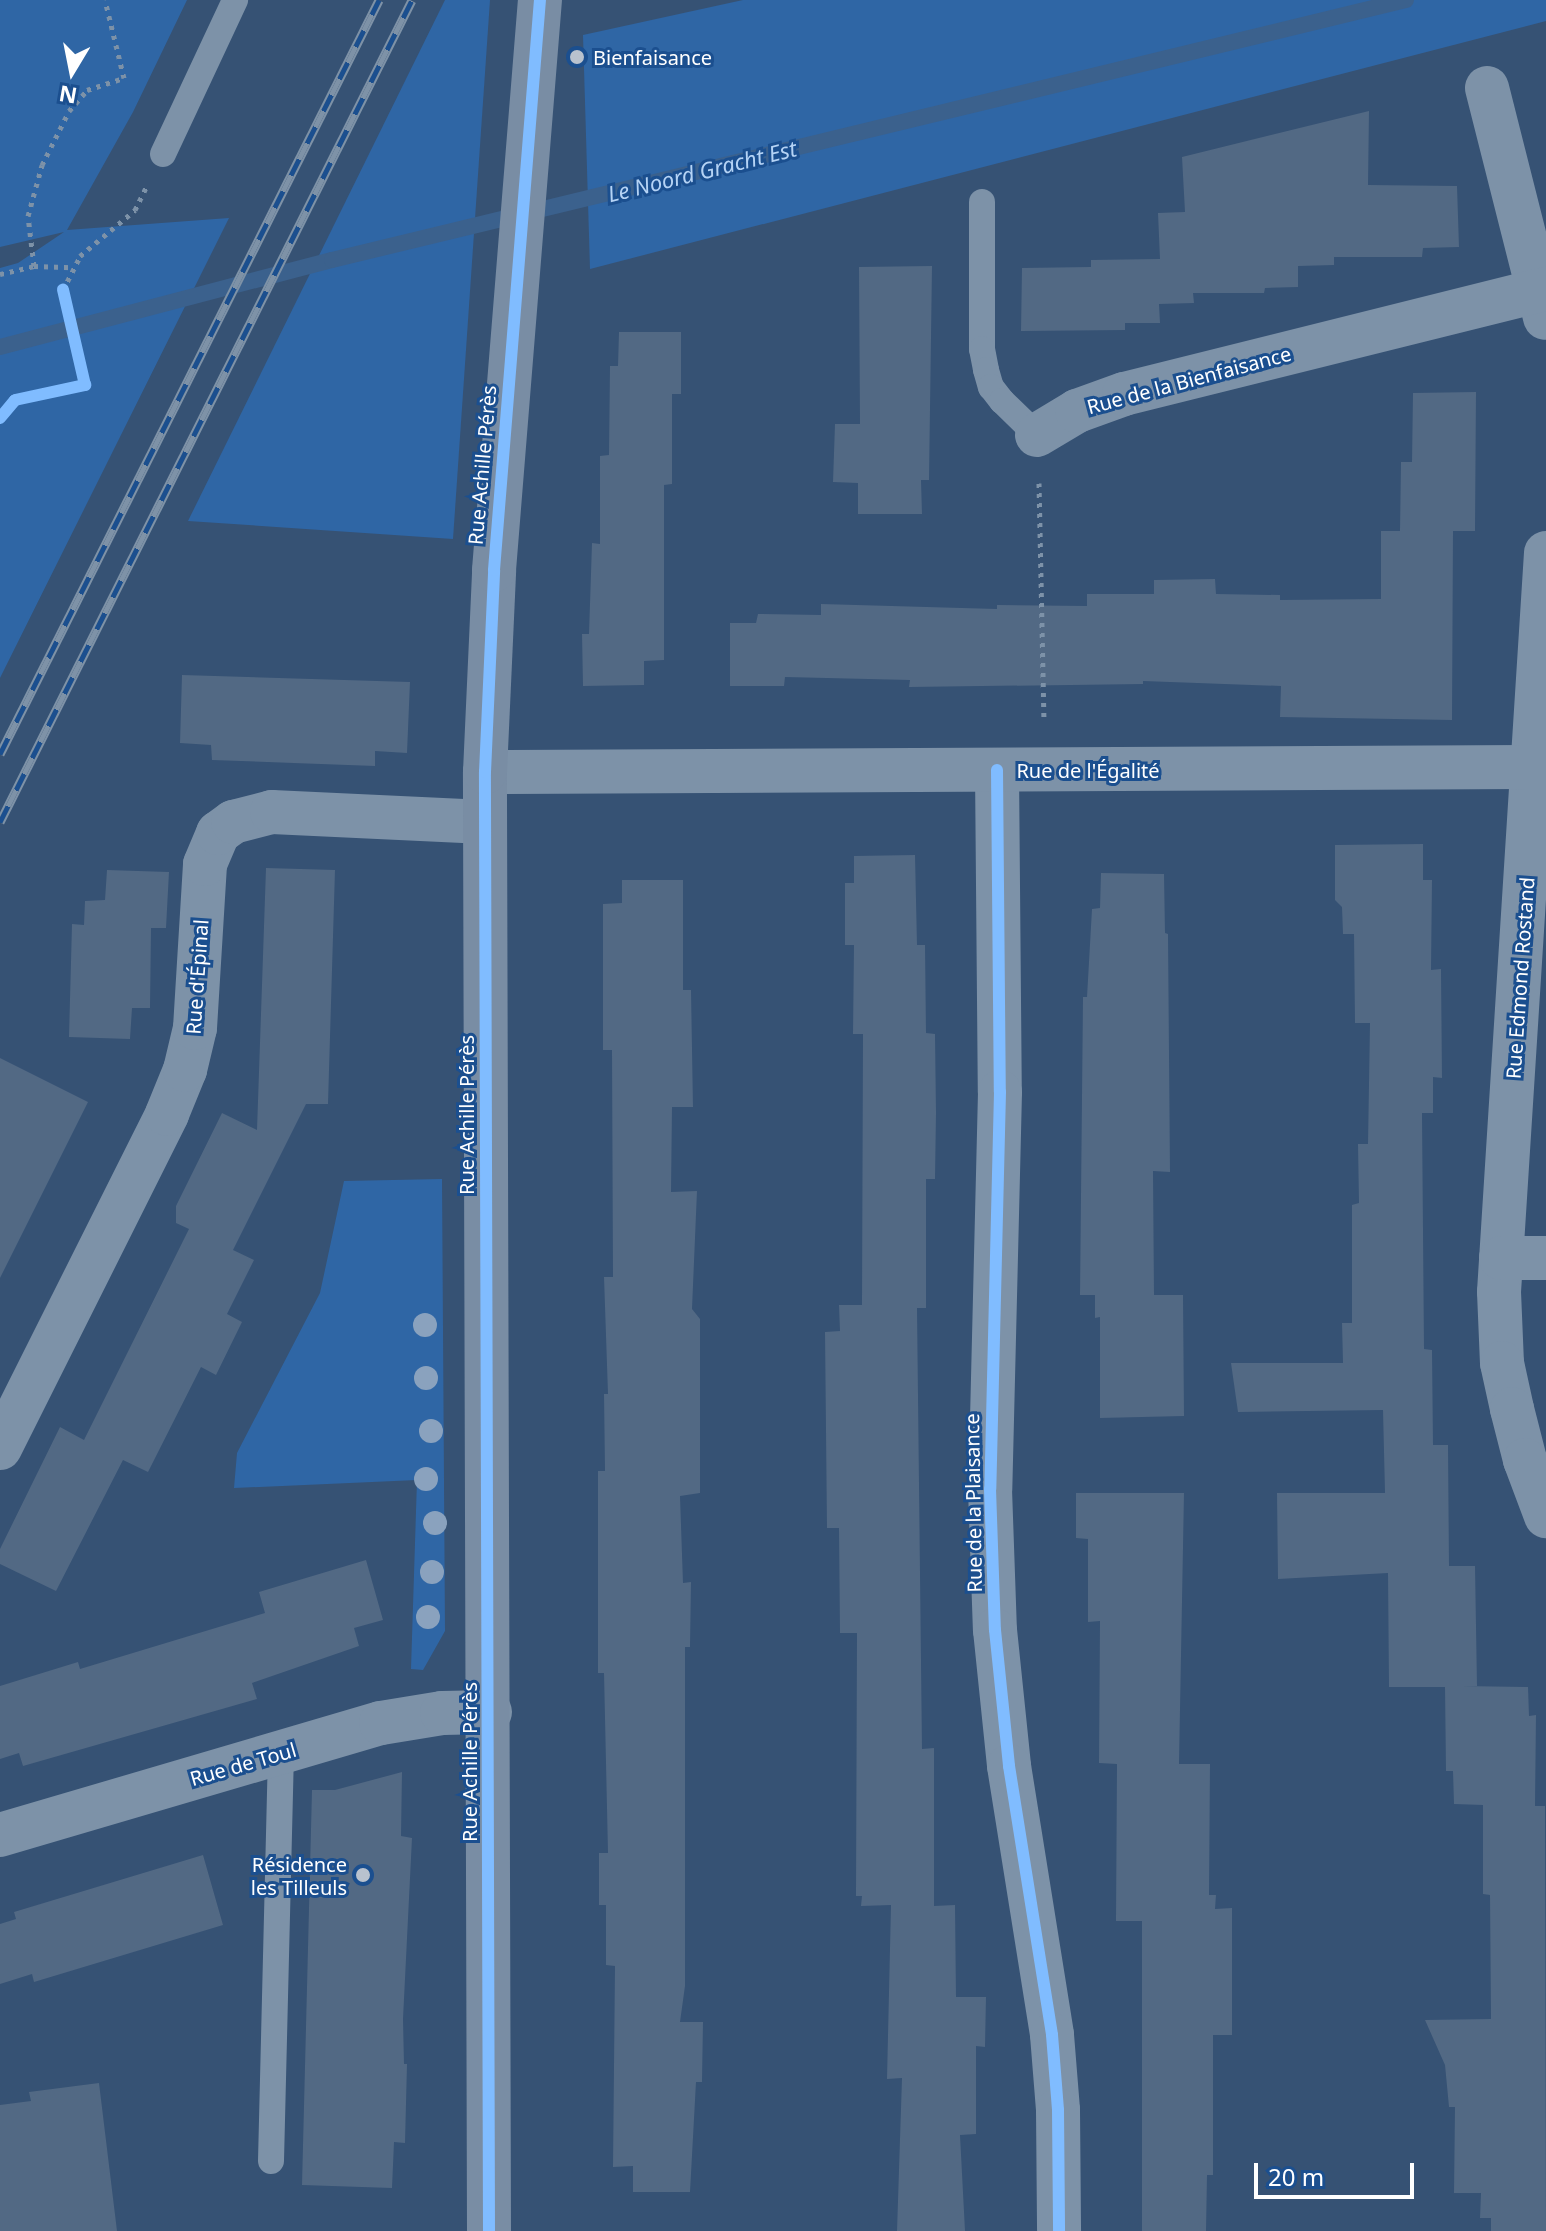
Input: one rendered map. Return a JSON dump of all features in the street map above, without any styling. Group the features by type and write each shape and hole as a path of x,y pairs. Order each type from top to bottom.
{"street":[{"name":"Rue Achille Pérès","path":"489,2231 490,1712 485,772 493,584 540,0"},
{"path":"1487,88 1544,300"},
{"name":"Rue de la Bienfaisance","path":"1037,435 1077,411 1124,394 1544,300"},
{"name":"Rue Edmond Rostand","path":"1546,553 1540,767 1501,1258 1502,1363 1525,1460 1546,1516"},
{"name":"Rue de l'Égalité","path":"485,772 1540,767"},
{"name":"Rue de la Plaisance","path":"997,770 1000,1043 990,1475 995,1630 1009,1766 1052,2035 1058,2110 1059,2231"},
{"name":"Rue d'Épinal","path":"0,1448 167,1114 185,1070 195,1028 205,864 218,833 233,822 272,812 485,822"},
{"path":"1501,1258 1546,1258"},
{"name":"Rue de Toul","path":"0,1835 408,1717 490,1712"}],"lane":[{"path":"163,154 235,0"},
{"path":"982,202 982,349 986,370 1002,401 1037,435"},
{"path":"271,2161 281,1753"}],"path":[{"path":"34,266 28,216 42,165 69,111 87,90 124,78 105,0"},
{"path":"63,290 80,256 135,210 163,154"},
{"path":"0,274 34,266 72,267"},
{"path":"1037,435 1045,770"}],"shaded area":[{"path":"0,0 187,0 133,112 67,230 229,218 0,678 0,268 18,263 64,232 0,247"},
{"path":"445,0 490,0 453,539 188,521"},
{"path":"743,0 1546,0 1546,21 590,269 583,35"},
{"path":"442,1179 445,1631 423,1670 411,1669 417,1480 234,1488 237,1453 320,1293 344,1181"}],"building":[{"path":"1369,111 1368,185 1457,186 1459,247 1423,248 1422,257 1334,257 1334,265 1298,266 1298,287 1265,288 1264,293 1193,293 1194,303 1159,304 1160,323 1125,323 1125,330 1021,331 1022,268 1091,267 1091,260 1160,259 1158,213 1185,212 1182,157"},
{"path":"932,266 929,480 921,480 922,514 858,514 858,483 833,482 835,424 860,424 859,267"},
{"path":"619,332 681,332 681,394 672,394 672,484 664,485 664,660 644,661 644,685 583,686 582,634 589,634 592,543 600,544 600,456 609,455 610,366 618,366"},
{"path":"1476,392 1475,531 1453,531 1452,720 1280,717 1281,686 1143,681 1143,684 909,687 910,680 785,677 784,686 730,686 730,623 756,623 758,614 821,615 821,604 997,609 997,605 1087,606 1087,594 1154,594 1154,580 1215,579 1216,594 1280,595 1280,600 1381,599 1381,531 1400,531 1401,462 1412,462 1413,393"},
{"path":"182,675 410,682 407,753 375,751 375,766 212,760 211,745 180,743"},
{"path":"1423,844 1423,880 1432,880 1431,970 1441,969 1442,1078 1433,1077 1433,1113 1422,1113 1424,1349 1432,1350 1433,1445 1448,1445 1449,1566 1475,1566 1477,1686 1462,1686 1528,1687 1529,1716 1536,1715 1535,1806 1545,1806 1546,2231 1491,2231 1491,2218 1480,2218 1481,2193 1454,2193 1455,2107 1449,2107 1445,2065 1425,2020 1491,2019 1490,1895 1483,1894 1483,1805 1454,1804 1453,1771 1446,1771 1445,1687 1389,1687 1388,1573 1278,1579 1277,1493 1385,1493 1383,1410 1238,1412 1231,1363 1343,1363 1342,1323 1352,1323 1352,1205 1359,1203 1358,1144 1368,1144 1370,1023 1355,1023 1354,934 1343,934 1342,907 1335,900 1335,845"},
{"path":"915,855 917,945 925,945 926,1033 935,1034 936,1113 935,1179 926,1179 926,1308 917,1308 922,1749 934,1748 934,1906 955,1905 956,1997 986,1997 985,2047 976,2046 976,2134 960,2135 965,2231 897,2231 902,2078 887,2079 891,1905 861,1906 862,1896 856,1896 857,1633 840,1633 839,1528 827,1528 825,1332 840,1331 839,1305 862,1305 863,1034 853,1034 854,945 845,945 845,883 854,883 854,856"},
{"path":"266,868 335,870 328,1104 306,1104 233,1250 254,1260 227,1314 242,1322 216,1375 201,1367 148,1472 123,1460 56,1591 0,1564 0,1549 60,1427 84,1440 189,1229 176,1223 176,1206 222,1113 257,1130"},
{"path":"107,870 169,872 166,928 151,928 150,1008 132,1008 130,1039 69,1037 72,924 84,925 85,901 105,900"},
{"path":"1101,873 1164,874 1165,933 1168,934 1170,1172 1153,1171 1154,1295 1183,1295 1184,1416 1100,1418 1100,1317 1095,1318 1095,1295 1080,1295 1083,997 1087,997 1092,909 1100,908"},
{"path":"622,880 683,880 683,990 691,990 693,1107 672,1107 671,1192 697,1191 692,1309 700,1319 700,1493 680,1496 683,1583 691,1582 690,1647 685,1647 685,1986 680,2022 703,2022 702,2082 696,2082 690,2192 633,2192 633,2166 613,2167 615,1966 606,1965 606,1905 599,1905 599,1853 608,1853 604,1673 598,1673 598,1471 605,1471 604,1394 608,1394 604,1277 613,1277 612,1050 603,1050 603,904 622,903"},
{"path":"0,1058 88,1102 0,1278"},
{"path":"1076,1493 1184,1493 1179,1764 1210,1764 1209,1895 1216,1895 1215,1909 1232,1908 1232,2035 1213,2035 1213,2175 1207,2175 1206,2231 1142,2231 1142,1921 1116,1921 1117,1764 1099,1763 1100,1621 1088,1622 1088,1539 1076,1538"},
{"path":"366,1560 383,1620 354,1628 359,1646 252,1683 257,1699 23,1766 19,1753 0,1759 0,1686 78,1662 80,1669 265,1613 259,1592"},
{"path":"402,1772 401,1836 412,1838 403,2019 404,2064 407,2064 405,2143 394,2142 392,2188 302,2185 312,1790 335,1790"},
{"path":"203,1855 223,1925 34,1982 32,1974 0,1984 0,1924 16,1919 14,1912"},
{"path":"99,2083 117,2231 0,2231 0,2105 31,2101 29,2092"}],"waterway":[{"name":"Le Noord Gracht Est","path":"0,347 332,260 1406,0"}],"railway":[{"path":"0,754 379,0"},
{"path":"0,822 412,0"}],"cycle path":[{"path":"489,2231 485,772 494,570 540,0"},
{"path":"0,418 15,400 85,385 63,290"},
{"path":"997,770 1000,1092 990,1489 995,1630 1009,1766 1052,2035 1058,2110 1059,2231"}],"place":[{"name":"Bienfaisance","path":"577,57"},
{"name":"Résidence les Tilleuls","path":"363,1875"}]}
